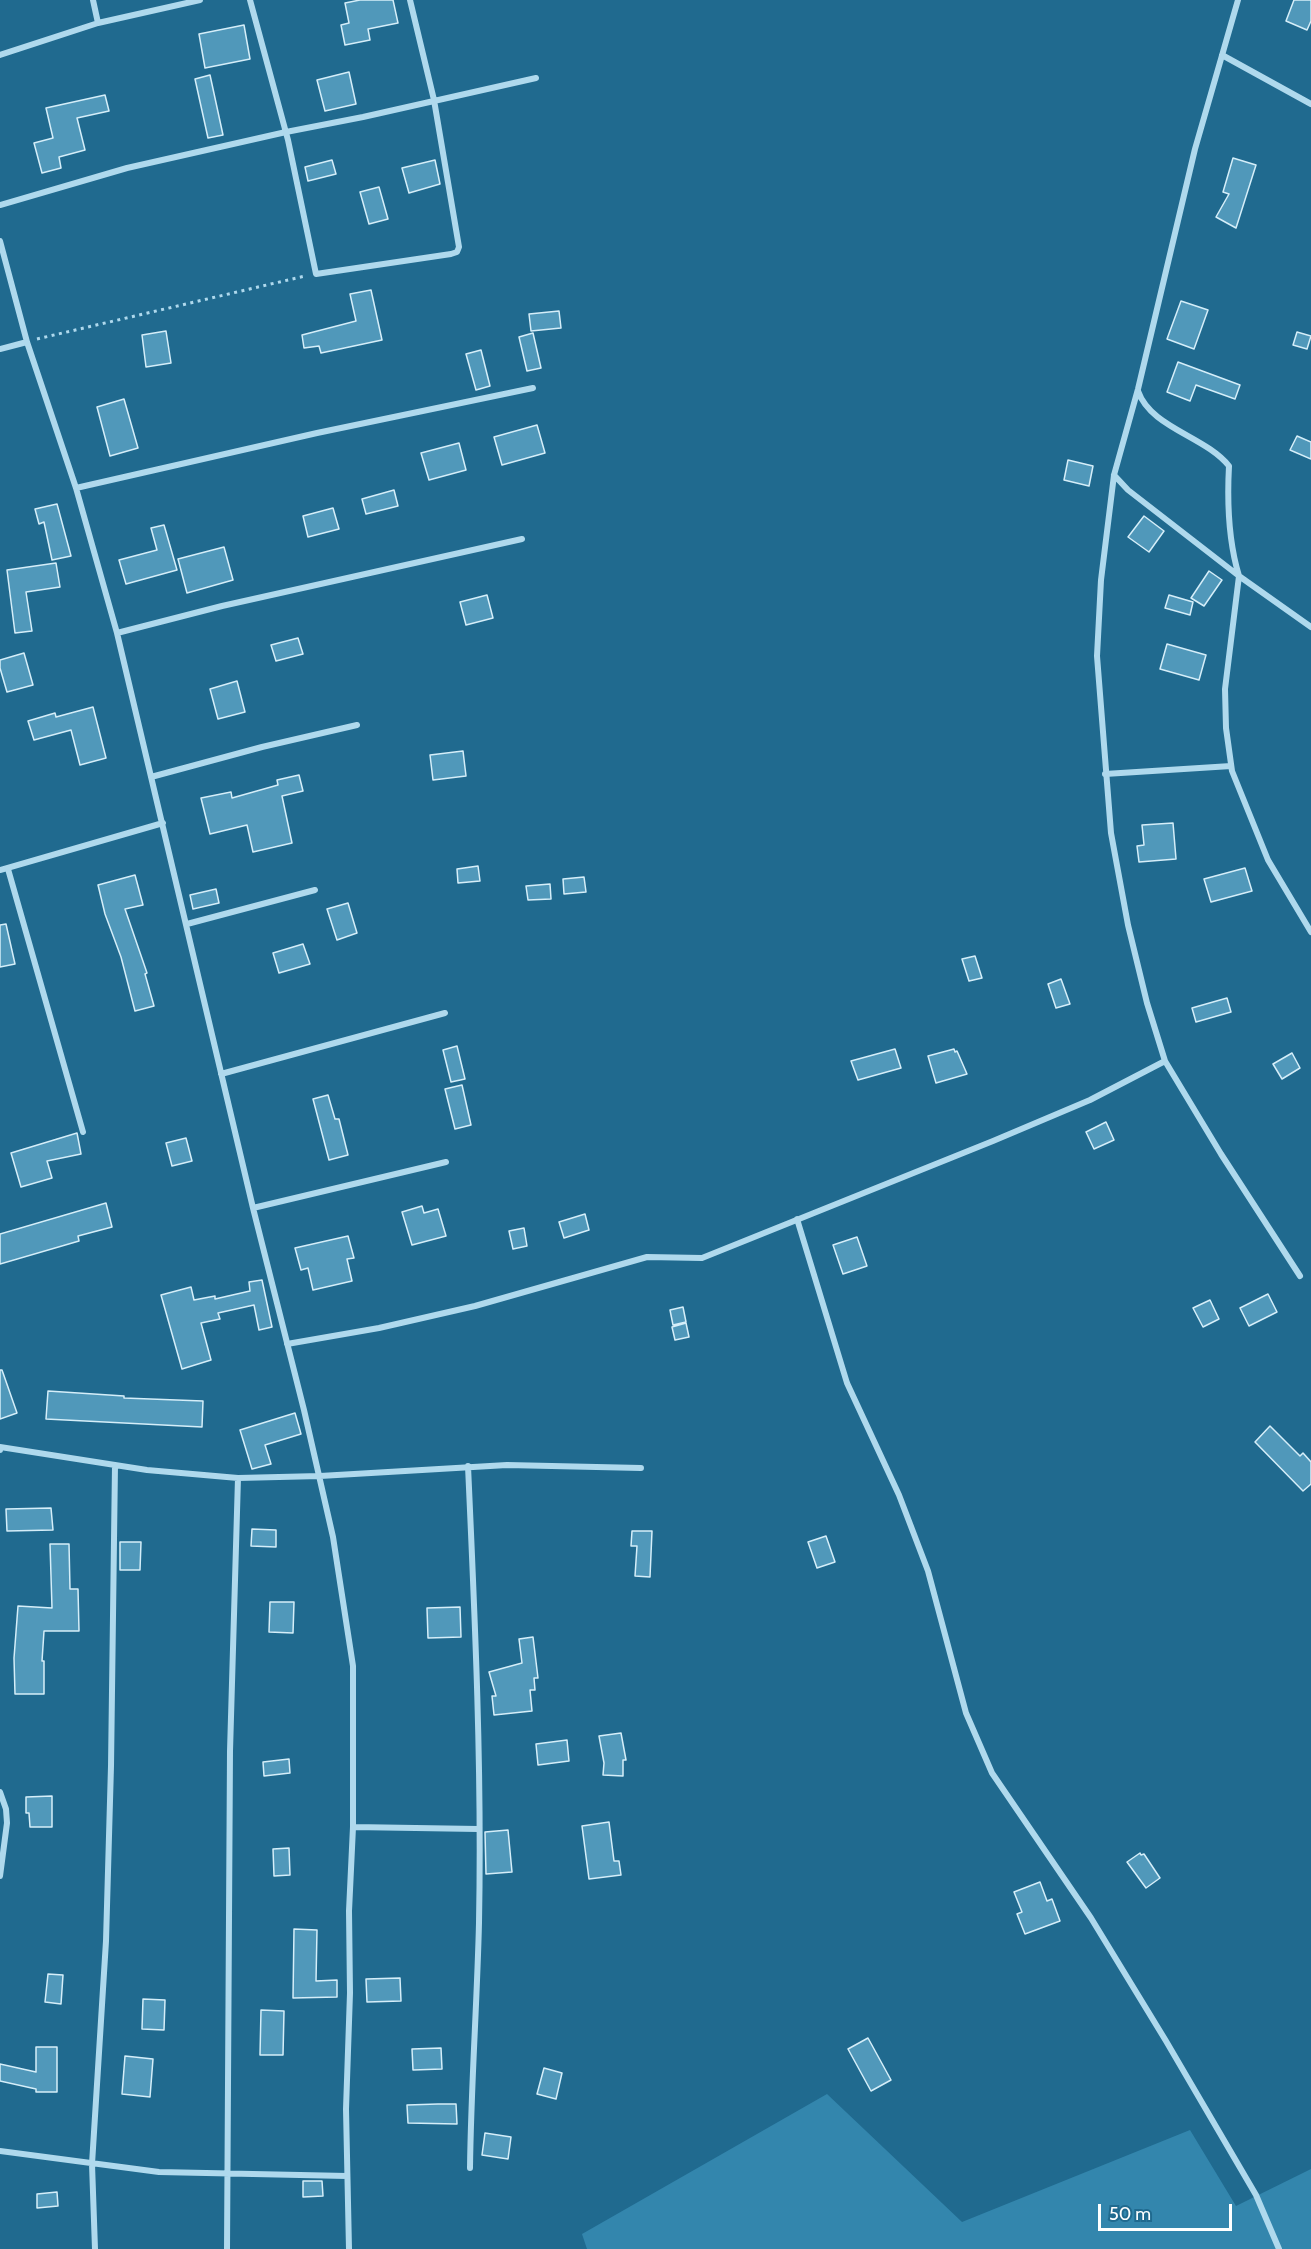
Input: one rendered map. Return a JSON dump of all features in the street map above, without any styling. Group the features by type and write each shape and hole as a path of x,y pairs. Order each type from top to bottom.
{"street":[{"path":"93,0 98,23"},
{"path":"0,55 98,23 200,0"},
{"path":"250,0 286,132 316,274 457,252 459,241 434,100 410,0"},
{"path":"1238,0 1192,160 1138,389 1114,475 1101,580 1097,656 1111,833 1128,925 1147,1003 1165,1061 1221,1154 1300,1276"},
{"path":"1222,56 1311,104"},
{"path":"0,206 127,168 536,78"},
{"path":"0,241 27,342 76,488 117,633 253,1208 320,1476 344,1600 352,1666 353,1827 349,1911 350,1993 346,2109 349,2249"},
{"path":"0,349 27,342"},
{"path":"76,488 317,433 533,388"},
{"path":"1138,389 1145,404 1167,423 1201,442 1229,466 1227,507 1234,559 1239,576 1225,689 1226,728 1231,766 1244,805 1268,860 1311,932"},
{"path":"1114,475 1128,490 1239,576 1311,627"},
{"path":"117,633 222,606 522,539"},
{"path":"151,777 262,747 357,725"},
{"path":"1105,774 1231,766"},
{"path":"0,870 163,823"},
{"path":"8,869 83,1132"},
{"path":"187,924 315,890"},
{"path":"221,1074 445,1013"},
{"path":"287,1344 379,1328 475,1306 647,1257 702,1258 892,1183 1090,1100 1165,1061"},
{"path":"253,1208 446,1162"},
{"path":"797,1219 847,1383 904,1506 928,1571 966,1713 992,1773 1091,1918 1166,2041 1256,2195 1279,2249"},
{"path":"0,1450 0,1448 10,1449 174,1473 238,1478 320,1476 468,1466 555,1465 641,1468"},
{"path":"95,2249 92,2164 106,1941 115,1465"},
{"path":"468,1466 479,1711 479,1923 470,2100 470,2168"},
{"path":"227,2249 230,1751 238,1478"},
{"path":"0,1792 6,1809 7,1823 0,1876"},
{"path":"353,1827 478,1829"},
{"path":"0,2151 159,2172 348,2176"}],"path":[{"path":"27,342 316,274"}],"shaded area":[{"path":"827,2094 962,2222 1190,2130 1236,2206 1311,2169 1311,2249 587,2249 582,2234"}],"building":[{"path":"360,0 393,0 398,23 368,29 370,40 345,45 341,25 349,23 345,3"},
{"path":"1294,0 1311,0 1311,21 1307,30 1286,21"},
{"path":"244,25 250,59 205,68 199,34"},
{"path":"349,72 356,104 325,111 317,80"},
{"path":"210,75 223,135 208,138 195,79"},
{"path":"105,95 109,111 77,118 85,150 59,157 61,168 42,173 34,143 53,138 46,108"},
{"path":"1233,158 1256,165 1236,228 1216,217 1229,194 1223,192"},
{"path":"332,160 336,174 308,181 305,167"},
{"path":"435,160 440,184 409,193 402,168"},
{"path":"379,187 388,219 369,224 360,192"},
{"path":"371,290 382,340 321,353 319,346 304,348 302,335 356,321 350,294"},
{"path":"1181,301 1208,310 1194,349 1167,339"},
{"path":"559,311 561,328 531,331 529,314"},
{"path":"166,331 171,363 146,367 142,335"},
{"path":"1297,332 1311,336 1307,349 1293,345"},
{"path":"533,333 541,368 527,371 519,337"},
{"path":"481,350 490,386 476,390 466,354"},
{"path":"1178,362 1240,385 1235,399 1196,385 1190,401 1167,392"},
{"path":"124,399 138,448 110,456 97,407"},
{"path":"537,425 545,453 502,465 494,437"},
{"path":"1297,436 1311,442 1311,459 1290,450"},
{"path":"459,443 466,470 429,480 421,453"},
{"path":"1068,460 1093,466 1089,486 1064,480"},
{"path":"394,490 398,506 366,514 362,499"},
{"path":"57,504 71,556 52,560 44,522 39,524 35,509"},
{"path":"333,508 339,529 308,537 303,516"},
{"path":"1144,516 1164,531 1149,552 1128,537"},
{"path":"164,525 177,570 126,584 119,560 157,550 151,528"},
{"path":"224,547 233,580 187,593 178,559"},
{"path":"56,563 60,587 26,592 32,631 15,633 7,570"},
{"path":"1209,571 1222,580 1204,606 1191,598"},
{"path":"487,595 493,618 466,625 460,602"},
{"path":"1169,595 1193,602 1190,615 1165,608"},
{"path":"298,638 303,654 276,661 271,645"},
{"path":"1167,644 1206,655 1199,680 1160,669"},
{"path":"24,653 33,685 7,692 0,660"},
{"path":"237,681 245,712 218,719 210,689"},
{"path":"93,707 106,758 80,765 71,730 34,740 28,721 55,713 56,717"},
{"path":"463,751 466,776 433,780 430,755"},
{"path":"299,775 303,791 282,796 292,843 253,852 247,825 210,834 201,798 231,792 232,798 278,785 277,780"},
{"path":"1173,823 1176,859 1139,862 1137,846 1144,845 1142,825"},
{"path":"478,866 480,881 458,883 457,869"},
{"path":"1245,868 1252,891 1211,902 1204,879"},
{"path":"135,875 143,905 125,909 147,973 145,974 154,1006 135,1011 98,885"},
{"path":"584,877 586,892 564,894 563,879"},
{"path":"550,884 551,899 528,900 526,886"},
{"path":"216,889 219,903 193,909 190,895"},
{"path":"348,903 357,933 337,940 327,909"},
{"path":"6,924 15,964 0,967 0,925"},
{"path":"303,944 310,964 279,973 273,953"},
{"path":"975,956 982,978 969,981 962,959"},
{"path":"1061,979 1070,1004 1056,1008 1048,984"},
{"path":"1227,998 1231,1012 1196,1022 1192,1008"},
{"path":"457,1046 465,1079 451,1082 443,1050"},
{"path":"895,1049 901,1068 858,1080 851,1061"},
{"path":"954,1049 967,1074 936,1083 928,1056"},
{"path":"1292,1053 1300,1068 1282,1079 1273,1064"},
{"path":"462,1085 471,1125 455,1129 445,1089"},
{"path":"328,1095 335,1119 339,1119 348,1155 329,1160 313,1099"},
{"path":"1106,1122 1114,1140 1094,1149 1086,1132"},
{"path":"77,1133 81,1154 47,1161 52,1178 21,1187 11,1153"},
{"path":"186,1138 192,1161 172,1166 166,1143"},
{"path":"106,1203 112,1227 78,1236 79,1241 0,1264 0,1234"},
{"path":"422,1206 424,1213 438,1209 446,1236 412,1245 402,1212"},
{"path":"585,1214 589,1230 564,1238 559,1222"},
{"path":"524,1228 527,1246 513,1249 509,1231"},
{"path":"348,1236 354,1258 347,1259 352,1281 313,1290 308,1268 301,1270 295,1248"},
{"path":"857,1237 867,1266 843,1274 833,1245"},
{"path":"262,1280 272,1327 259,1330 254,1305 218,1313 220,1319 201,1323 211,1360 182,1369 161,1295 191,1287 194,1300 215,1296 215,1299 250,1291 249,1282"},
{"path":"1268,1294 1277,1312 1249,1326 1240,1308"},
{"path":"1210,1300 1219,1319 1203,1327 1193,1308"},
{"path":"683,1307 686,1322 673,1325 670,1310"},
{"path":"686,1323 689,1337 675,1340 672,1327"},
{"path":"0,1370 2,1370 17,1413 0,1419"},
{"path":"48,1391 124,1396 124,1398 203,1401 202,1427 46,1419"},
{"path":"295,1413 301,1434 265,1445 271,1464 252,1469 240,1430"},
{"path":"1270,1426 1300,1456 1303,1453 1311,1462 1311,1484 1303,1491 1255,1442"},
{"path":"51,1508 53,1530 7,1531 6,1509"},
{"path":"252,1529 276,1530 276,1547 251,1546"},
{"path":"632,1531 652,1531 650,1577 635,1576 637,1546 631,1546"},
{"path":"826,1536 835,1562 817,1568 808,1542"},
{"path":"120,1542 141,1542 140,1570 120,1570"},
{"path":"50,1544 69,1544 70,1589 78,1589 79,1631 44,1631 42,1661 44,1661 44,1694 15,1694 14,1658 18,1606 52,1608"},
{"path":"270,1602 294,1602 293,1633 269,1632"},
{"path":"460,1607 461,1637 428,1638 427,1608"},
{"path":"533,1637 538,1678 534,1678 535,1690 530,1690 532,1711 494,1715 492,1696 496,1696 489,1672 522,1663 519,1639"},
{"path":"621,1733 626,1760 623,1760 623,1776 603,1775 604,1763 599,1736"},
{"path":"567,1740 569,1761 538,1765 536,1744"},
{"path":"289,1759 290,1773 264,1776 263,1762"},
{"path":"52,1796 52,1827 30,1827 29,1813 26,1813 26,1797"},
{"path":"609,1822 614,1861 619,1861 621,1875 589,1879 582,1826"},
{"path":"508,1830 512,1872 486,1874 485,1832"},
{"path":"289,1848 290,1875 274,1876 273,1849"},
{"path":"1140,1853 1144,1854 1160,1878 1146,1888 1127,1862"},
{"path":"1040,1882 1047,1901 1052,1899 1060,1921 1025,1934 1017,1914 1022,1912 1014,1892"},
{"path":"294,1929 317,1930 316,1981 337,1980 337,1997 293,1998"},
{"path":"48,1974 63,1975 61,2004 45,2002"},
{"path":"400,1978 401,2001 367,2002 366,1979"},
{"path":"143,1999 165,2000 164,2030 142,2029"},
{"path":"261,2010 284,2011 283,2055 260,2055"},
{"path":"868,2038 891,2080 871,2091 848,2049"},
{"path":"36,2047 57,2047 57,2092 36,2092 36,2089 0,2081 0,2064 36,2072"},
{"path":"441,2048 442,2069 413,2070 412,2049"},
{"path":"125,2056 153,2059 150,2097 122,2094"},
{"path":"544,2068 562,2073 556,2099 537,2094"},
{"path":"456,2104 457,2124 408,2123 407,2105"},
{"path":"485,2133 511,2137 508,2159 482,2155"},
{"path":"303,2181 322,2181 323,2196 303,2197"},
{"path":"57,2192 58,2206 37,2208 37,2194"}]}
